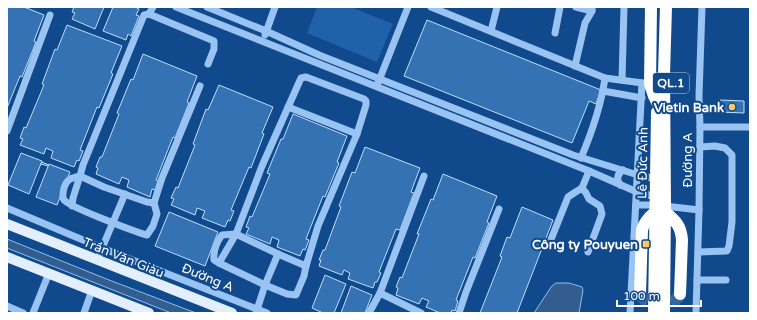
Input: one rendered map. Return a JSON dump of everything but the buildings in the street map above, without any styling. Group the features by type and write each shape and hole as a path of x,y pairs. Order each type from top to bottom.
{"highway":[{"name":"Lê Đức Anh","path":"651,7 646,83 657,102"},
{"name":"Lê Đức Anh","path":"658,7 656,179 660,212 664,313"},
{"name":"Lê Đức Anh","path":"654,313 660,212 666,157 664,74 666,7"},
{"name":"Lê Đức Anh","path":"666,157 671,145 672,7"},
{"path":"646,83 657,73"},
{"name":"Lê Đức Anh","path":"648,313 649,236 660,212"},
{"name":"Lê Đức Anh","path":"660,212 672,238 670,313"},
{"path":"640,293 642,230 649,216 660,212 679,225 682,232 680,294"}],"main road":[{"name":"Trần Văn Giàu","path":"7,224 225,312"},
{"path":"7,257 149,313"}],"street":[{"path":"149,14 152,7"},
{"path":"176,7 590,171 637,192 660,212"},
{"path":"207,7 319,55 581,158 656,179"},
{"path":"263,41 275,7"},
{"path":"377,87 408,7"},
{"path":"431,7 605,78 646,83 642,98 630,313"},
{"path":"491,31 497,7"},
{"path":"555,33 560,7"},
{"path":"575,66 585,23 592,9 576,7"},
{"path":"622,80 624,7"},
{"name":"Đường A","path":"696,313 700,147 699,96 702,7"},
{"path":"72,206 72,198 76,184 144,15 149,14 214,41 214,49 208,64"},
{"path":"7,131 50,15"},
{"path":"219,263 236,234 262,166 301,78 306,77 364,99 366,101 366,105 357,134 318,226 304,276 296,295 287,294 265,285 219,263 214,260 213,255 218,240 222,235 236,234 306,266"},
{"path":"581,158 591,135 605,78"},
{"path":"154,203 104,187 80,176 72,178 66,182 63,191 63,198 65,202 72,206 133,231 147,235 153,226 157,214 154,203 162,178 200,86"},
{"path":"603,91 642,98"},
{"path":"288,107 357,134"},
{"path":"460,120 463,112"},
{"path":"700,127 750,128"},
{"path":"698,252 727,251 732,222 732,156 725,148 715,146 700,147"},
{"path":"620,185 618,177 623,170"},
{"path":"550,242 568,197 582,188 590,171"},
{"path":"369,313 380,293 424,176"},
{"path":"582,188 589,199 600,206 602,214 588,252"},
{"path":"97,260 125,194"},
{"path":"636,204 660,212 699,210"},
{"name":"Đường A","path":"7,208 256,311 268,313"},
{"path":"459,313 499,209"},
{"path":"256,311 278,254"},
{"path":"33,313 49,273"},
{"path":"697,280 726,280"},
{"path":"84,313 92,290"},
{"path":"380,293 421,313"},
{"path":"7,306 24,313"}],"shaded area":[{"path":"317,7 351,7 393,24 377,62 307,33"},
{"path":"7,239 196,313 171,313 7,248"},
{"path":"556,283 569,283 582,287 583,290 579,313 534,313 551,287"}],"tunnel":[{"path":"640,293 648,302 659,305 671,302 680,294"}],"place":[{"name":"Vietin Bank","path":"732,107"},
{"name":"Công ty Pouyuen","path":"646,244"}]}
